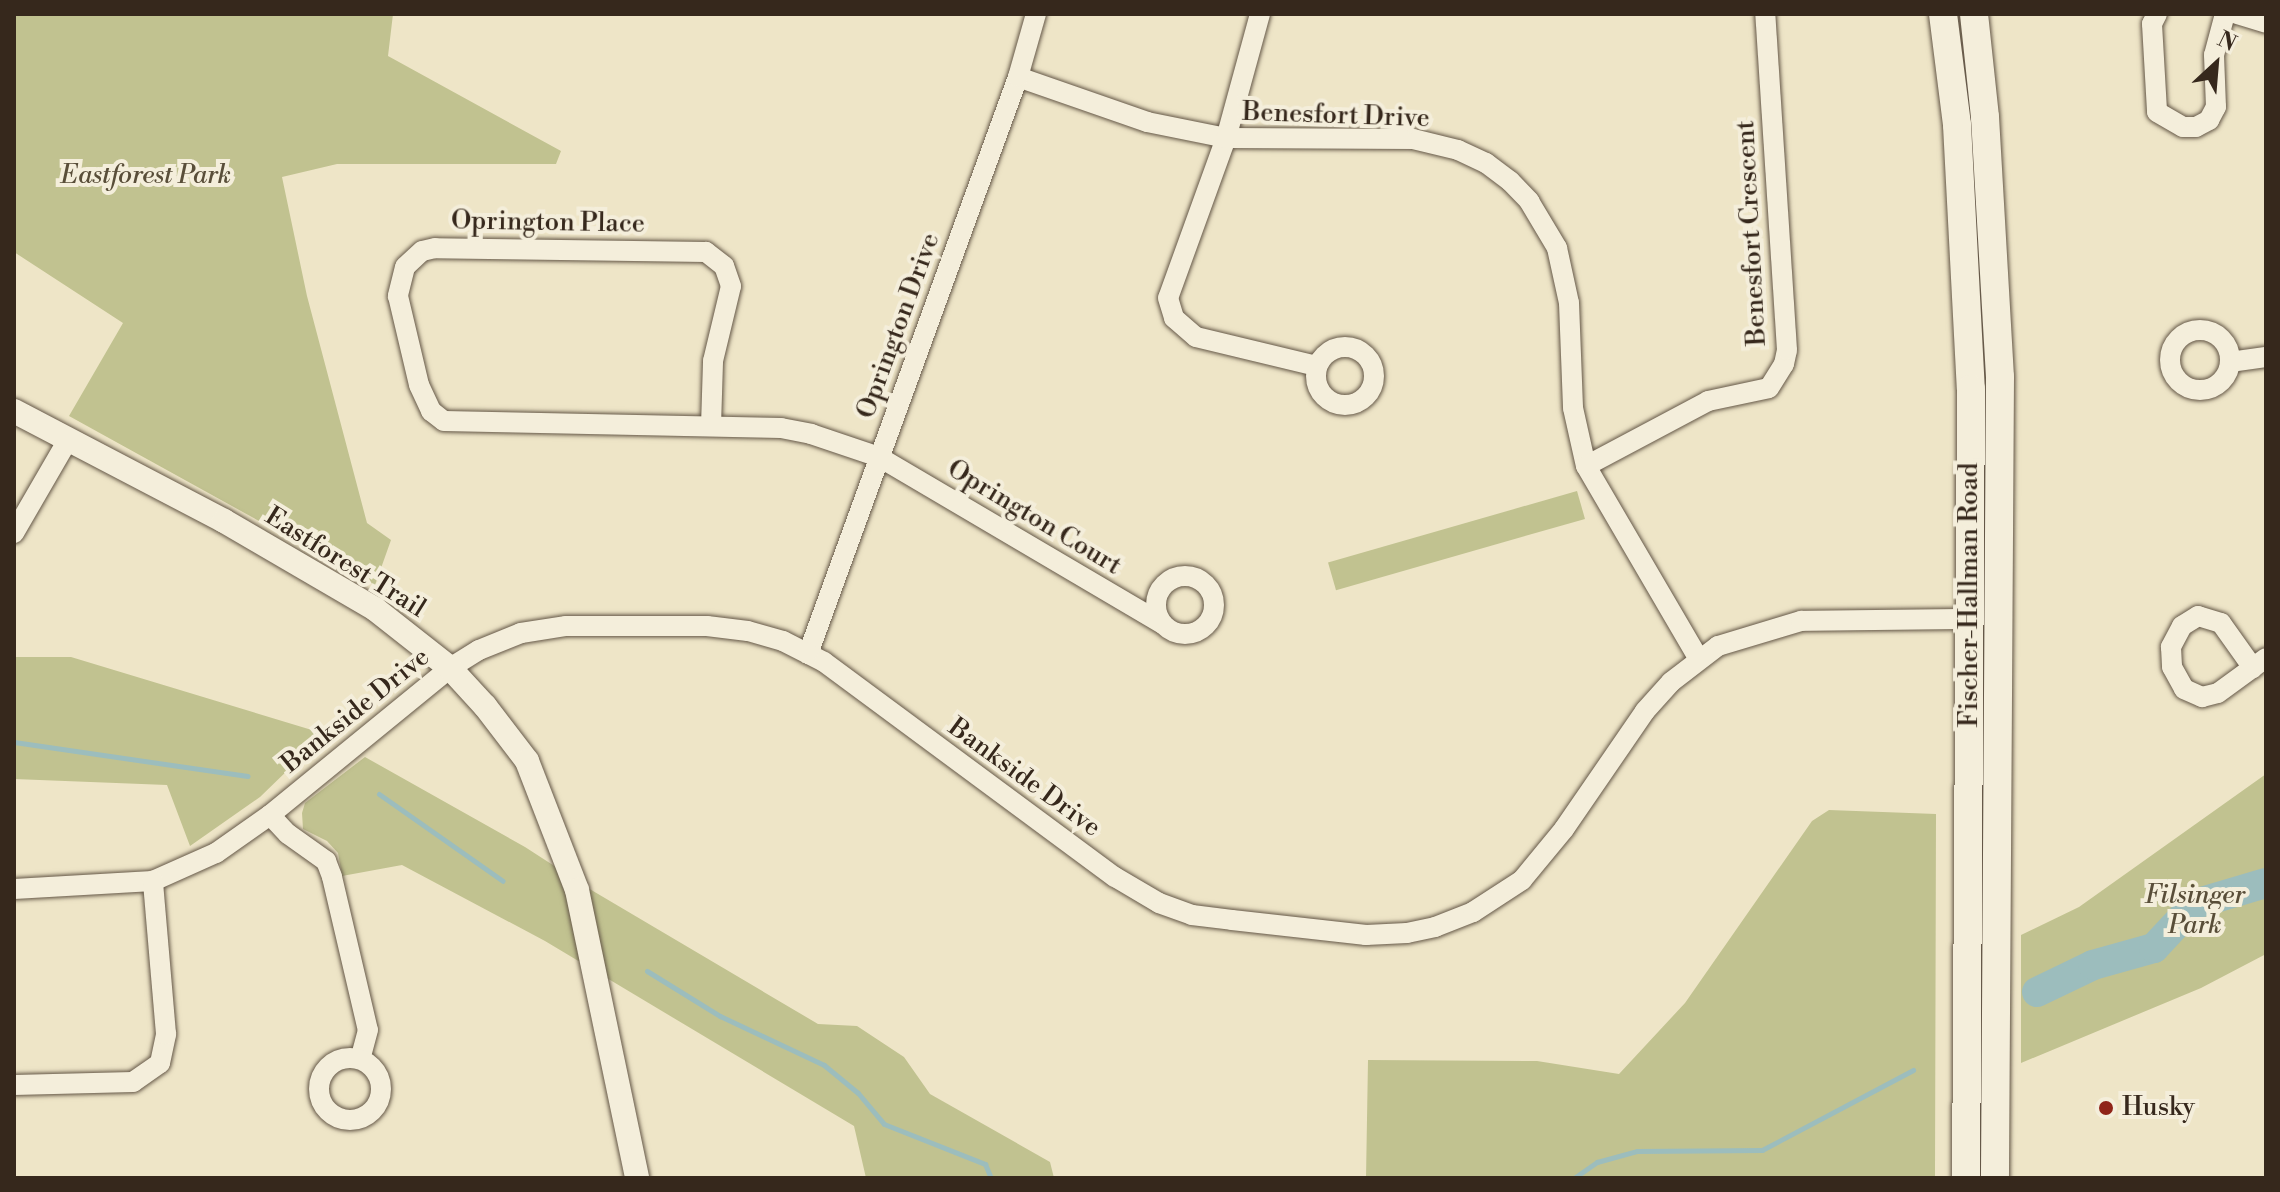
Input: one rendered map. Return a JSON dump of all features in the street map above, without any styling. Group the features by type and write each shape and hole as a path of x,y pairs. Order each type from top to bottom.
{"main road":[{"name":"Fischer-Hallman Road","path":"1943,14 1957,125 1971,389 1966,1178"},
{"name":"Fischer-Hallman Road","path":"1974,14 1985,117 2000,377 1995,1178"}],"street":[{"name":"Oprington Drive","path":"808,654 1018,77 1036,14"},
{"path":"1260,14 1226,138 1168,298 1174,318 1183,328 1205,340 1317,366"},
{"name":"Benesfort Crescent","path":"1586,466 1708,401 1769,388 1784,364 1786,335 1765,14"},
{"path":"2157,14 2152,24 2157,112 2183,127 2196,127 2209,120 2216,107 2214,55 2225,14"},
{"path":"2237,14 2266,23"},
{"name":"Benesfort Drive","path":"1018,77 1147,122 1226,138 1413,139 1458,150 1510,181 1529,201 1557,248 1569,303 1573,408 1586,466 1699,659"},
{"name":"Oprington Place","path":"711,426 713,361 731,286 724,266 706,252 435,248 422,251 405,267 398,296 419,385 431,411 444,421 781,428 811,434 879,457"},
{"path":"2230,362 2266,357"},
{"name":"Eastforest Trail","path":"14,411 224,521 375,609 450,668 527,761 577,890 637,1178"},
{"path":"14,533 68,440"},
{"name":"Oprington Court","path":"879,457 1162,624"},
{"name":"Bankside Drive","path":"14,889 153,881 216,853 270,815 450,668 479,650 521,633 566,626 707,626 748,631 783,641 808,654 1115,877 1159,903 1192,915 1366,935 1435,927 1473,912 1522,880 1564,829 1645,711 1671,682 1718,646 1801,621 1971,619"},
{"path":"270,815 288,834 326,861 332,877 368,1030 360,1059"},
{"path":"14,1085 133,1082 160,1063 166,1034 153,881"}],"green space":[{"name":"Eastforest Park","path":"14,14 393,14 388,56 561,151 556,164 337,164 282,177 307,296 367,523 391,540 375,585 69,416 123,323 14,252"},
{"path":"1577,491 1585,519 1336,590 1328,562"},
{"path":"14,657 71,657 325,734 260,797 190,846 167,785 14,779"},
{"path":"365,757 525,847 593,891 818,1024 857,1026 904,1057 930,1094 1050,1162 1054,1178 866,1178 854,1126 545,941 402,865 342,876 338,853 327,841 303,829 302,813 305,803"},
{"name":"Filsinger Park","path":"2266,774 2266,954 2201,988 2021,1063 2021,935 2079,907"},
{"path":"1829,810 1936,814 1935,1178 1366,1178 1368,1060 1537,1061 1619,1074 1685,1003 1812,821"}],"waterway":[{"path":"14,742 248,776"},
{"path":"379,794 503,881"},
{"path":"2037,992 2093,965 2154,948 2195,904 2266,883"},
{"path":"647,971 720,1016 824,1065 858,1093 884,1124 985,1164 991,1178"},
{"path":"1574,1178 1597,1162 1637,1151 1762,1150 1913,1070"}],"place":[{"name":"Husky","path":"2106,1108"}]}
